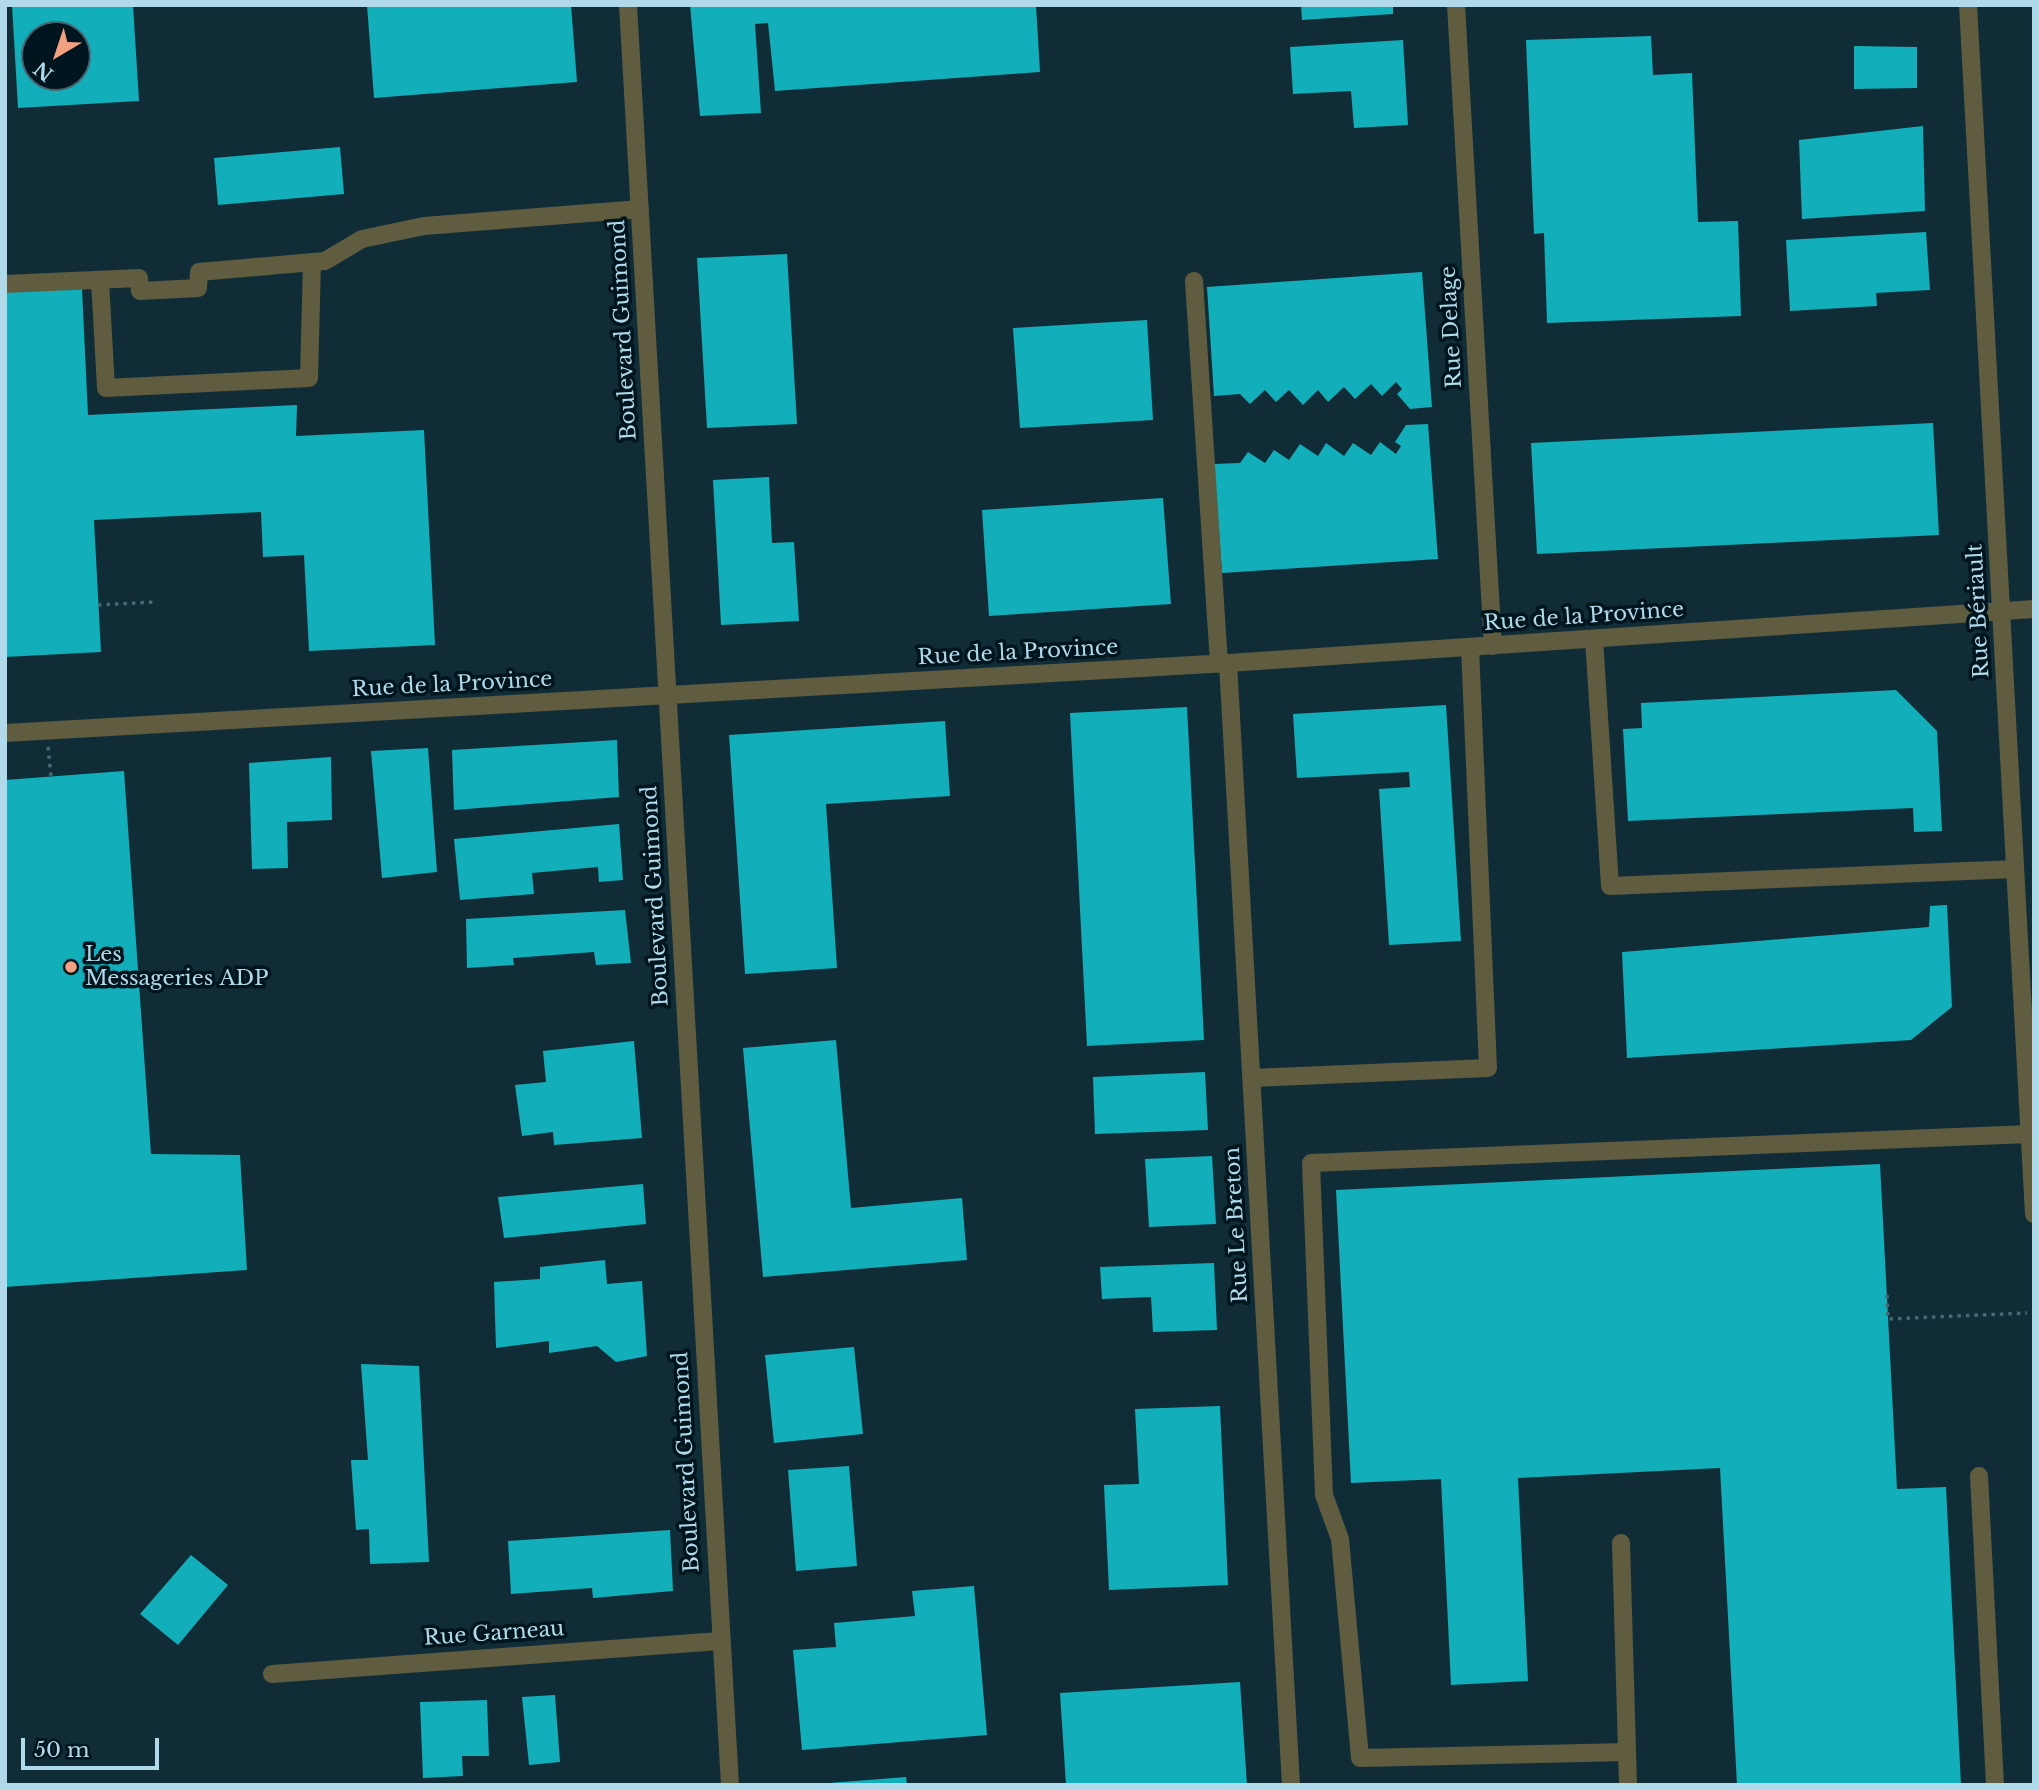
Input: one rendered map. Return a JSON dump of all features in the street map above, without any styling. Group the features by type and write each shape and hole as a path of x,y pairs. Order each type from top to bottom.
{"street":[{"name":"Boulevard Guimond","path":"628,5 730,1785"},
{"name":"Rue Delage","path":"1456,5 1493,646"},
{"name":"Rue Bériault","path":"1968,5 2034,1214"},
{"path":"5,284 139,278 140,291 198,288 199,272 326,261 362,239 424,226 640,209"},
{"path":"100,280 106,388 309,379 312,262"},
{"name":"Rue Le Breton","path":"1194,281 1224,663 1252,1078 1291,1785"},
{"name":"Rue de la Province","path":"5,733 1470,648 2034,609"},
{"path":"1594,639 1610,887 2015,870"},
{"path":"1252,1078 1488,1068 1470,648"},
{"path":"1627,1752 1360,1758 1340,1539 1324,1495 1311,1163 2029,1134"},
{"path":"1979,1476 1995,1785"},
{"path":"1621,1543 1628,1785"},
{"name":"Rue Garneau","path":"272,1674 720,1641"}],"path":[{"path":"98,605 155,603"},
{"path":"46,730 51,777"},
{"path":"1887,1295 1888,1319 2027,1313"}],"building":[{"path":"12,5 133,5 139,101 18,108"},
{"path":"367,5 571,5 577,82 374,98"},
{"path":"690,5 1036,5 1040,72 775,91 768,23 755,24 761,113 700,116"},
{"path":"1301,5 1393,5 1393,14 1302,20"},
{"path":"1651,36 1653,75 1692,73 1698,222 1738,221 1741,316 1547,323 1544,233 1534,234 1526,40"},
{"path":"1403,40 1408,125 1354,128 1351,91 1293,94 1290,47"},
{"path":"1854,46 1917,47 1917,88 1854,89"},
{"path":"1923,126 1925,211 1802,219 1799,140"},
{"path":"340,147 344,194 218,205 214,158"},
{"path":"1926,232 1930,290 1876,293 1877,306 1790,311 1786,240"},
{"path":"787,254 797,424 707,428 697,258"},
{"path":"1422,272 1432,407 1410,409 1397,394 1402,389 1396,382 1382,396 1371,384 1355,399 1344,387 1328,402 1318,390 1303,405 1289,390 1276,402 1265,390 1250,404 1240,394 1214,396 1207,287"},
{"path":"82,289 88,415 297,405 296,436 424,430 435,645 309,651 304,555 263,557 261,512 94,520 101,652 5,657 5,292"},
{"path":"1147,320 1153,420 1020,428 1013,328"},
{"path":"1933,423 1939,535 1537,554 1531,443"},
{"path":"1428,424 1438,559 1222,573 1214,464 1240,463 1248,452 1265,463 1274,450 1289,460 1300,444 1318,456 1326,443 1344,456 1353,443 1371,455 1380,442 1396,454 1401,446 1395,442 1406,425"},
{"path":"769,477 772,543 794,542 799,621 721,625 713,480"},
{"path":"1163,498 1171,604 989,616 982,510"},
{"path":"1896,690 1937,731 1942,831 1914,832 1913,808 1628,821 1623,729 1642,728 1641,703"},
{"path":"1446,705 1461,941 1389,945 1379,789 1410,787 1409,772 1297,778 1293,714"},
{"path":"1187,707 1204,1040 1087,1046 1070,713"},
{"path":"945,721 950,796 826,804 837,968 745,974 729,735"},
{"path":"617,740 619,797 454,810 452,750"},
{"path":"428,748 437,872 382,878 371,751"},
{"path":"331,757 332,820 287,822 288,868 252,869 249,763"},
{"name":"Les Messageries ADP","path":"124,771 151,1154 240,1155 247,1270 5,1287 5,780"},
{"path":"619,824 623,880 599,882 598,867 532,873 534,894 460,900 454,839"},
{"path":"1947,905 1952,1007 1911,1040 1627,1058 1622,952 1929,927 1930,906"},
{"path":"625,910 631,963 596,965 594,952 513,958 514,965 467,968 466,919"},
{"path":"836,1040 851,1208 962,1198 967,1260 763,1277 743,1048"},
{"path":"634,1041 642,1138 554,1145 553,1132 522,1136 515,1085 546,1082 543,1051"},
{"path":"1205,1072 1208,1130 1095,1134 1093,1077"},
{"path":"1212,1156 1216,1224 1149,1227 1145,1159"},
{"path":"1880,1164 1897,1489 1946,1487 1961,1785 1737,1785 1720,1468 1518,1478 1528,1681 1451,1685 1441,1479 1351,1483 1336,1190"},
{"path":"643,1184 646,1224 504,1238 498,1197"},
{"path":"605,1260 607,1284 642,1281 647,1356 616,1362 597,1346 549,1353 549,1341 496,1348 494,1282 540,1279 540,1267"},
{"path":"1214,1263 1217,1330 1153,1332 1151,1297 1102,1299 1100,1267"},
{"path":"854,1347 863,1434 774,1443 765,1355"},
{"path":"361,1364 419,1366 429,1562 370,1564 369,1529 356,1530 351,1460 368,1460"},
{"path":"1220,1406 1228,1585 1109,1590 1104,1485 1139,1484 1135,1409"},
{"path":"849,1466 857,1566 796,1571 788,1470"},
{"path":"670,1530 673,1591 593,1598 592,1588 511,1594 508,1541"},
{"path":"191,1555 228,1585 178,1645 140,1614"},
{"path":"974,1586 987,1735 802,1750 793,1650 836,1647 834,1623 915,1616 912,1591"},
{"path":"1240,1682 1247,1785 1066,1785 1060,1693"},
{"path":"555,1695 560,1762 529,1765 522,1697"},
{"path":"487,1700 489,1756 462,1756 463,1776 423,1778 420,1702"},
{"path":"906,1777 907,1785 829,1785 829,1783"}],"place":[{"name":"Les Messageries ADP","path":"71,967"}]}
